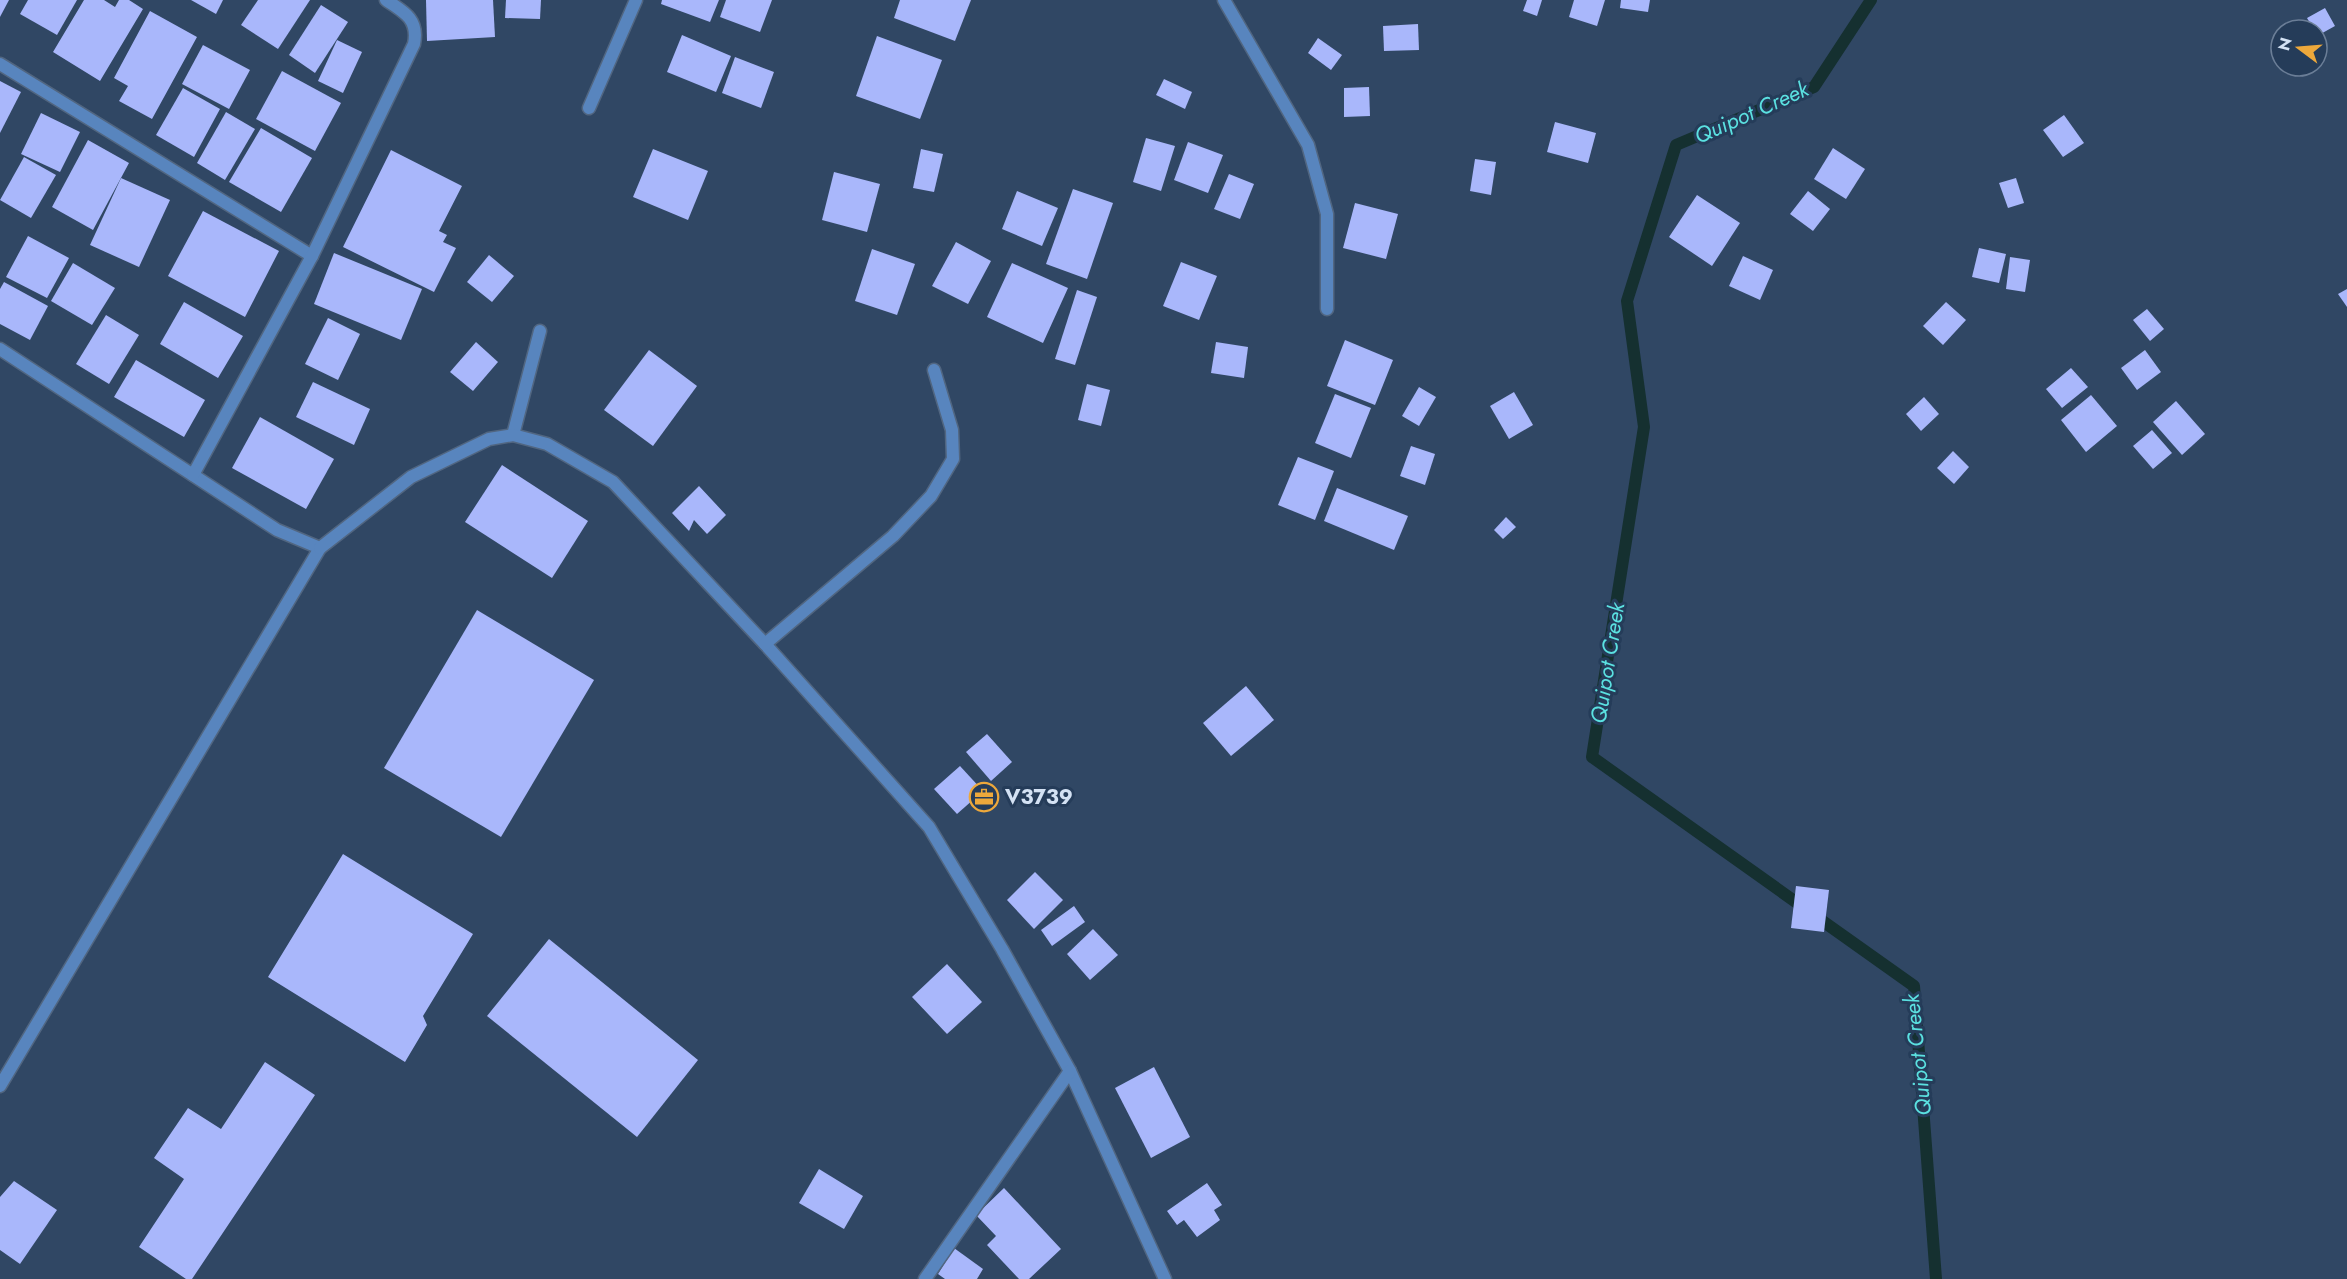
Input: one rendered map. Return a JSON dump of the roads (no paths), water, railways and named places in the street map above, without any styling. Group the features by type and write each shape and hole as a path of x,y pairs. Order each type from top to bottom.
{"street":[{"path":"193,475 312,256 414,44 414,23 407,14 386,0"},
{"path":"589,108 636,0"},
{"path":"1224,0 1308,145 1327,214 1327,309"},
{"path":"0,64 312,256"},
{"path":"513,435 540,331"},
{"path":"0,349 277,530 320,549"},
{"path":"765,644 893,536 936,487 953,459 952,429 934,370"},
{"path":"0,1086 320,549 411,477 489,439 513,435 547,444 613,482 765,644 929,827 1002,949 1070,1071 1165,1279"},
{"path":"925,1279 1070,1071"}],"waterway":[{"name":"Quipot Creek","path":"1871,0 1814,87 1676,145 1627,301 1644,427 1592,757 1914,986 1936,1279"}],"place":[{"name":"V3739","path":"984,797"}]}
